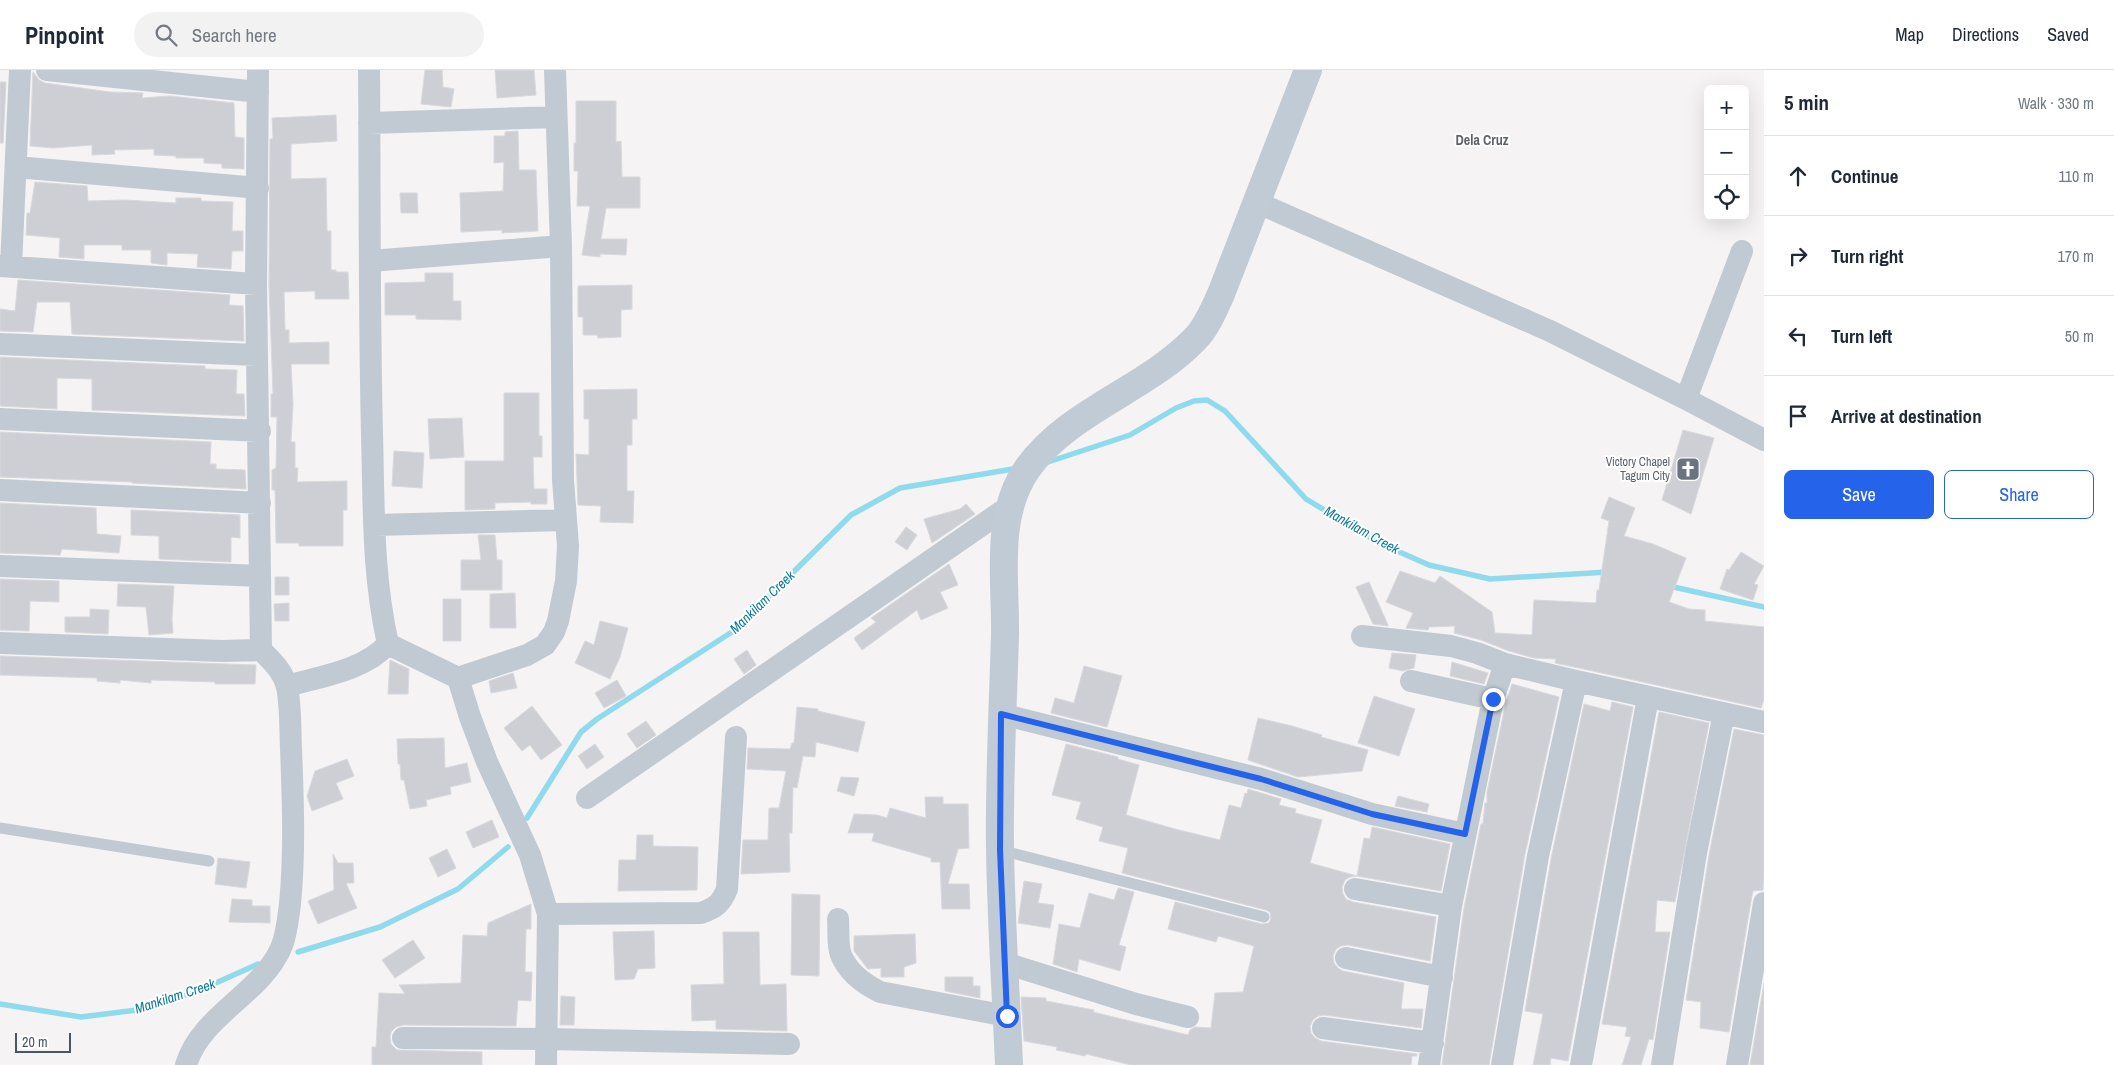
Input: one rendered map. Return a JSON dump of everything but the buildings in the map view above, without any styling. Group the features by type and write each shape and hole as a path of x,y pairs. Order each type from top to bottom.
{"street":[{"path":"20,70 16,167 6,266 256,284"},
{"path":"47,70 258,81 256,284 260,431 261,650"},
{"path":"369,70 370,261 375,525 379,597 388,644"},
{"path":"388,644 458,678 526,655 545,644 554,632 566,581 568,546 565,520 561,246 555,70"},
{"path":"1009,1065 1000,850 1001,714 1005,632 1005,533 1011,505 1025,472 1044,449 1074,425 1174,358 1196,338 1221,294 1308,70"},
{"path":"369,123 556,117"},
{"path":"16,167 258,188"},
{"path":"1256,202 1550,331 1764,440"},
{"path":"370,261 561,246"},
{"path":"1686,399 1742,250"},
{"path":"0,344 257,355"},
{"path":"0,420 260,431"},
{"path":"0,490 260,503"},
{"path":"587,798 1011,505"},
{"path":"375,525 565,520"},
{"path":"0,566 260,576"},
{"path":"1362,636 1451,646 1486,656 1505,664 1764,722"},
{"path":"0,643 222,651 261,650 278,666 287,686 293,800 293,875 286,932 281,949 265,973 202,1034 190,1053 186,1065"},
{"path":"287,686 365,663 378,655 388,644"},
{"path":"1429,1065 1451,906 1493,699 1505,664"},
{"path":"458,678 487,762 530,855 548,914 546,1065"},
{"path":"1411,681 1493,699"},
{"path":"1502,1065 1538,856 1576,681"},
{"path":"1582,1065 1648,697"},
{"path":"1662,1065 1696,853 1724,713"},
{"path":"1001,714 1261,779 1372,814 1465,834"},
{"path":"548,914 701,913 714,908 722,900 727,889 736,737"},
{"path":"1355,889 1451,906"},
{"path":"1737,1065 1764,903"},
{"path":"838,920 841,954 854,974 864,984 880,992 1007,1016"},
{"path":"1346,958 1442,977"},
{"path":"1005,963 1136,1004 1188,1017"},
{"path":"1323,1028 1433,1043"},
{"path":"403,1038 546,1038 789,1044"}],"lane":[{"path":"0,828 209,861"},
{"path":"1000,850 1264,917"}],"waterway":[{"name":"Mankilam Creek","path":"1045,463 1130,435 1176,408 1194,401 1207,400 1225,411 1306,499 1379,543 1429,565 1490,579 1608,572"},
{"name":"Mankilam Creek","path":"527,818 581,732 597,719 735,630 851,515 900,488 1013,469"},
{"name":"Mankilam Creek","path":"1669,586 1764,607"},
{"name":"Mankilam Creek","path":"298,952 380,927 458,889 508,847"},
{"name":"Mankilam Creek","path":"0,1004 81,1017 145,1009 200,990 258,964"}],"place":[{"name":"Victory Chapel Tagum City","path":"1688,469"}],"district":[{"name":"Dela Cruz","path":"1482,140"}],"route":[{"path":"1007,1016 1000,850 1001,714 1261,779 1372,814 1465,834 1493,699"}]}
